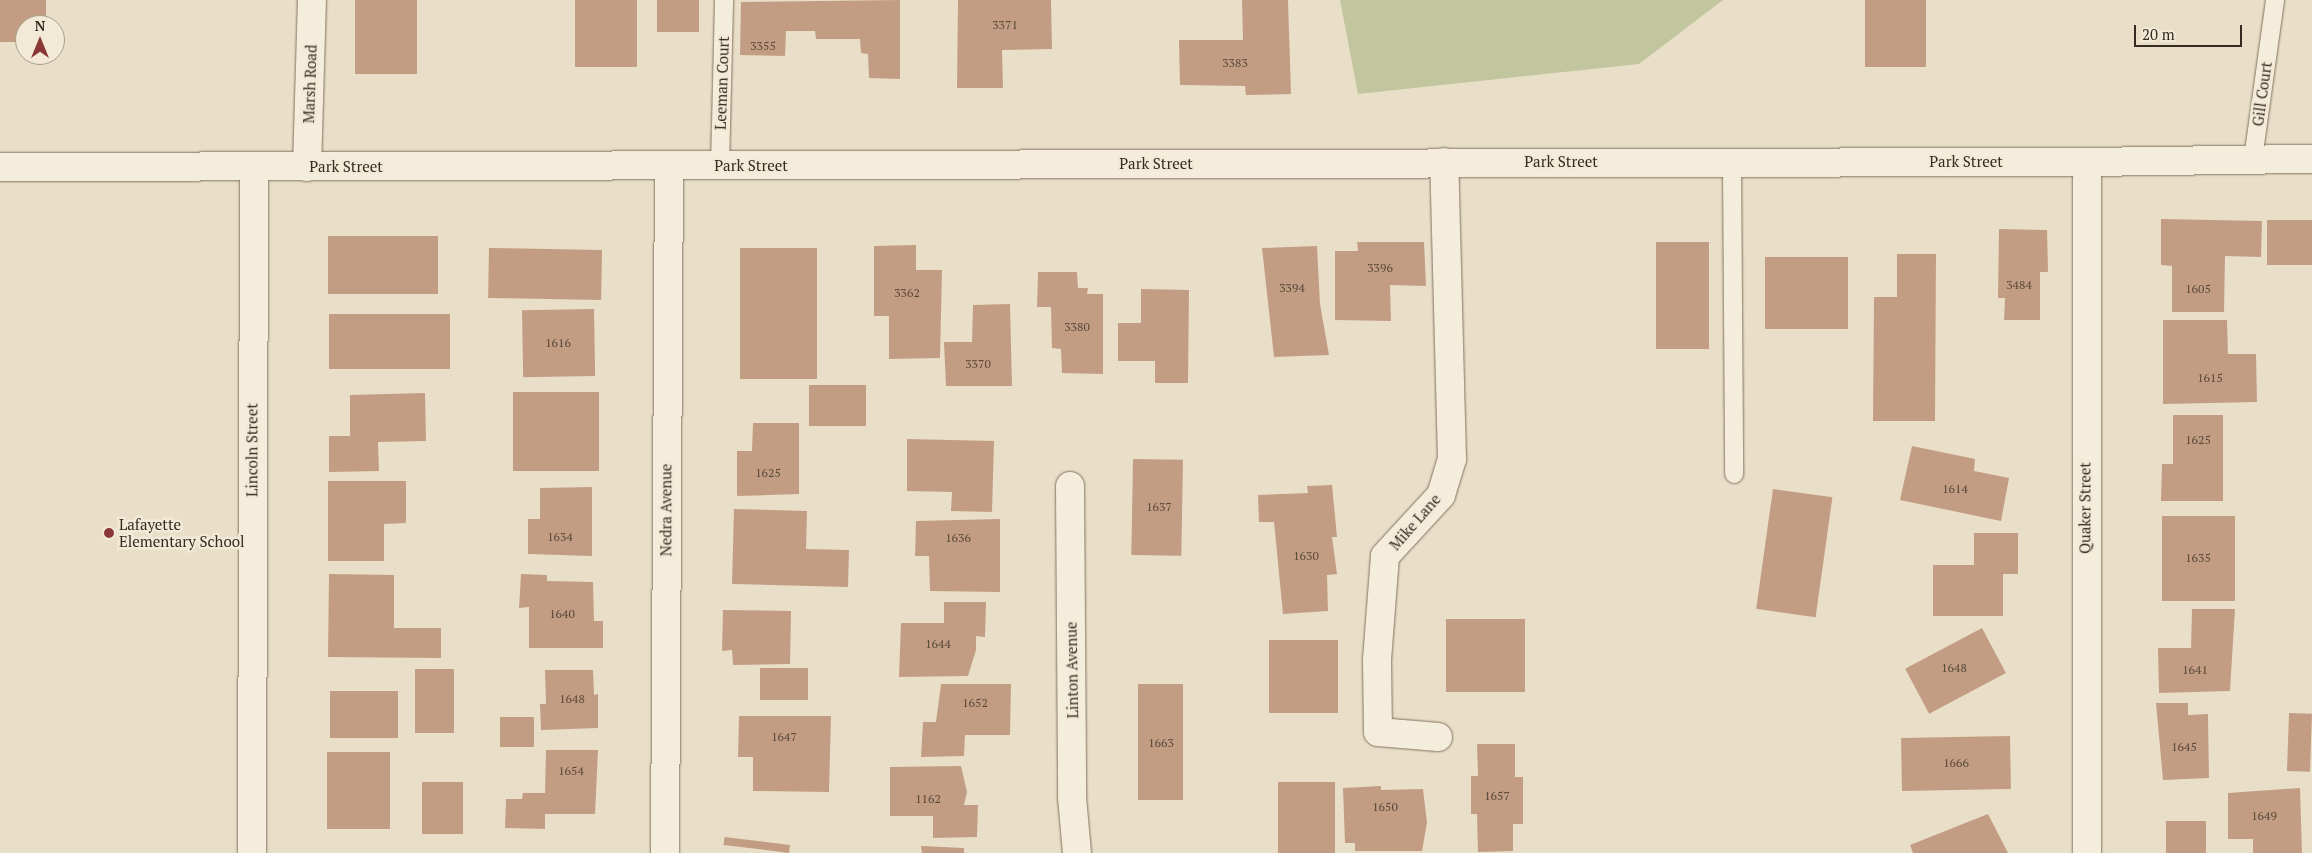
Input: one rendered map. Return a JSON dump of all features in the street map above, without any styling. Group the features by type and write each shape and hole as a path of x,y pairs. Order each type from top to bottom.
{"street":[{"name":"Marsh Road","path":"307,167 312,0"},
{"name":"Park Street","path":"0,167 254,168 1444,162 2087,162 2312,159"},
{"name":"Mike Lane","path":"1438,737 1378,732 1377,660 1385,556 1441,494 1452,459 1444,162"},
{"name":"Quaker Street","path":"2087,162 2087,853"},
{"name":"Nedra Avenue","path":"665,853 669,166"},
{"name":"Lincoln Street","path":"252,853 254,168"},
{"name":"Linton Avenue","path":"1070,486 1072,797 1077,853"}],"lane":[{"name":"Leeman Court","path":"720,166 724,0"},
{"name":"Gill Court","path":"2253,159 2275,0"},
{"path":"1732,162 1734,474"}],"green space":[{"path":"1340,0 1723,0 1639,64 1358,94"}],"building":[{"path":"0,0 46,0 46,15 15,15 15,42 0,42"},
{"path":"355,0 417,0 417,74 355,74"},
{"path":"575,0 637,0 637,67 575,67"},
{"path":"657,0 699,0 699,32 657,32"},
{"path":"900,0 900,79 869,78 868,54 861,53 860,39 816,39 815,31 786,31 785,56 740,55 741,2"},
{"path":"958,0 1051,0 1052,49 1002,50 1003,88 957,88"},
{"path":"1242,0 1288,0 1291,94 1246,95 1245,86 1180,85 1179,40 1243,40"},
{"path":"1865,0 1926,0 1926,67 1865,67"},
{"path":"2161,219 2262,221 2261,257 2225,256 2224,312 2172,312 2172,266 2161,265"},
{"path":"2267,220 2312,220 2312,265 2267,265"},
{"path":"1999,229 2047,230 2048,272 2040,272 2040,320 2004,320 2005,298 1998,298"},
{"path":"328,236 438,236 438,294 328,294"},
{"path":"1357,242 1424,242 1426,286 1390,285 1391,321 1335,320 1335,251 1358,251"},
{"path":"1656,242 1709,242 1709,349 1656,349"},
{"path":"916,245 916,270 942,270 940,358 889,359 889,316 874,316 874,246"},
{"path":"1317,246 1320,304 1329,355 1274,357 1262,248"},
{"path":"489,248 602,250 601,300 488,298"},
{"path":"740,248 817,248 817,379 740,379"},
{"path":"1897,254 1936,254 1935,421 1873,421 1874,297 1897,297"},
{"path":"1765,257 1848,257 1848,329 1765,329"},
{"path":"1038,272 1077,272 1078,288 1088,288 1087,294 1103,294 1103,374 1062,373 1061,349 1052,348 1051,307 1037,307"},
{"path":"1141,289 1189,290 1188,383 1155,383 1155,361 1118,361 1118,323 1141,323"},
{"path":"1010,304 1012,386 946,386 944,342 972,342 973,305"},
{"path":"594,309 595,376 523,377 522,310"},
{"path":"329,314 450,314 450,369 329,369"},
{"path":"2163,320 2227,320 2228,354 2256,354 2257,402 2163,404"},
{"path":"809,385 866,385 866,426 809,426"},
{"path":"513,392 599,392 599,471 513,471"},
{"path":"425,393 426,441 378,442 379,471 329,472 329,436 350,436 350,395"},
{"path":"2173,415 2223,415 2223,501 2161,501 2162,464 2173,464"},
{"path":"753,423 799,423 799,494 737,496 737,451 752,451"},
{"path":"907,439 994,441 992,512 951,511 952,492 907,491"},
{"path":"1912,446 1975,459 1974,471 2009,478 2001,521 1900,500"},
{"path":"1133,459 1183,460 1181,556 1131,555"},
{"path":"328,481 406,481 406,523 384,524 384,561 328,561"},
{"path":"1332,485 1337,537 1332,537 1337,574 1327,575 1328,611 1283,614 1274,522 1259,522 1258,495 1308,493 1307,486"},
{"path":"592,487 592,556 528,554 528,519 540,519 540,488"},
{"path":"1773,489 1832,497 1816,617 1756,609"},
{"path":"734,509 807,511 806,549 849,550 848,587 732,584"},
{"path":"2162,516 2235,516 2235,601 2162,601"},
{"path":"1000,519 1000,592 930,591 929,556 915,556 916,521"},
{"path":"1974,533 2018,533 2018,574 2003,574 2003,616 1933,616 1933,565 1974,565"},
{"path":"329,574 394,575 394,628 441,628 441,658 328,657"},
{"path":"521,574 547,575 547,581 593,582 594,621 603,621 603,648 529,648 529,607 519,608"},
{"path":"944,602 986,602 985,637 976,636 976,650 968,676 899,677 901,623 944,623"},
{"path":"2192,609 2235,609 2230,691 2159,693 2158,648 2191,648"},
{"path":"723,610 791,611 790,664 733,665 732,650 722,651"},
{"path":"1446,619 1525,619 1525,692 1446,692"},
{"path":"1982,628 2006,673 1929,714 1905,669"},
{"path":"1269,640 1338,640 1338,713 1269,713"},
{"path":"760,668 808,668 808,700 760,700"},
{"path":"415,669 454,669 454,733 415,733"},
{"path":"545,670 593,670 594,695 598,694 598,728 541,730 540,704 546,704"},
{"path":"941,684 1011,684 1010,735 965,735 964,756 921,757 923,722 936,722"},
{"path":"1138,684 1183,684 1183,800 1138,800"},
{"path":"330,691 398,691 398,738 330,738"},
{"path":"2156,703 2188,703 2188,715 2208,714 2209,778 2163,780"},
{"path":"2289,713 2312,714 2310,772 2287,771"},
{"path":"739,716 831,716 829,792 753,791 753,757 738,757"},
{"path":"500,717 534,717 534,747 500,747"},
{"path":"2010,736 2011,789 1902,791 1901,738"},
{"path":"1477,744 1515,744 1515,777 1523,777 1523,824 1513,824 1513,851 1478,852 1477,814 1471,814 1471,776 1478,776"},
{"path":"546,750 598,750 595,814 545,814 545,829 505,828 506,799 522,799 523,793 545,793"},
{"path":"327,752 390,752 390,829 327,829"},
{"path":"961,766 967,792 964,805 978,805 977,837 933,838 933,816 890,816 890,767"},
{"path":"422,782 463,782 463,834 422,834"},
{"path":"1278,782 1335,782 1335,853 1278,853"},
{"path":"1381,786 1381,790 1423,789 1427,823 1422,851 1355,851 1355,843 1345,843 1343,788"},
{"path":"2300,788 2302,853 2253,853 2253,839 2228,839 2228,793"},
{"path":"1988,814 2008,853 1913,853 1910,845"},
{"path":"2166,821 2206,821 2206,853 2166,853"},
{"path":"724,837 790,845 789,853 724,845"},
{"path":"921,846 964,848 964,853 922,853"}],"place":[{"name":"Lafayette Elementary School","path":"109,533"}]}
